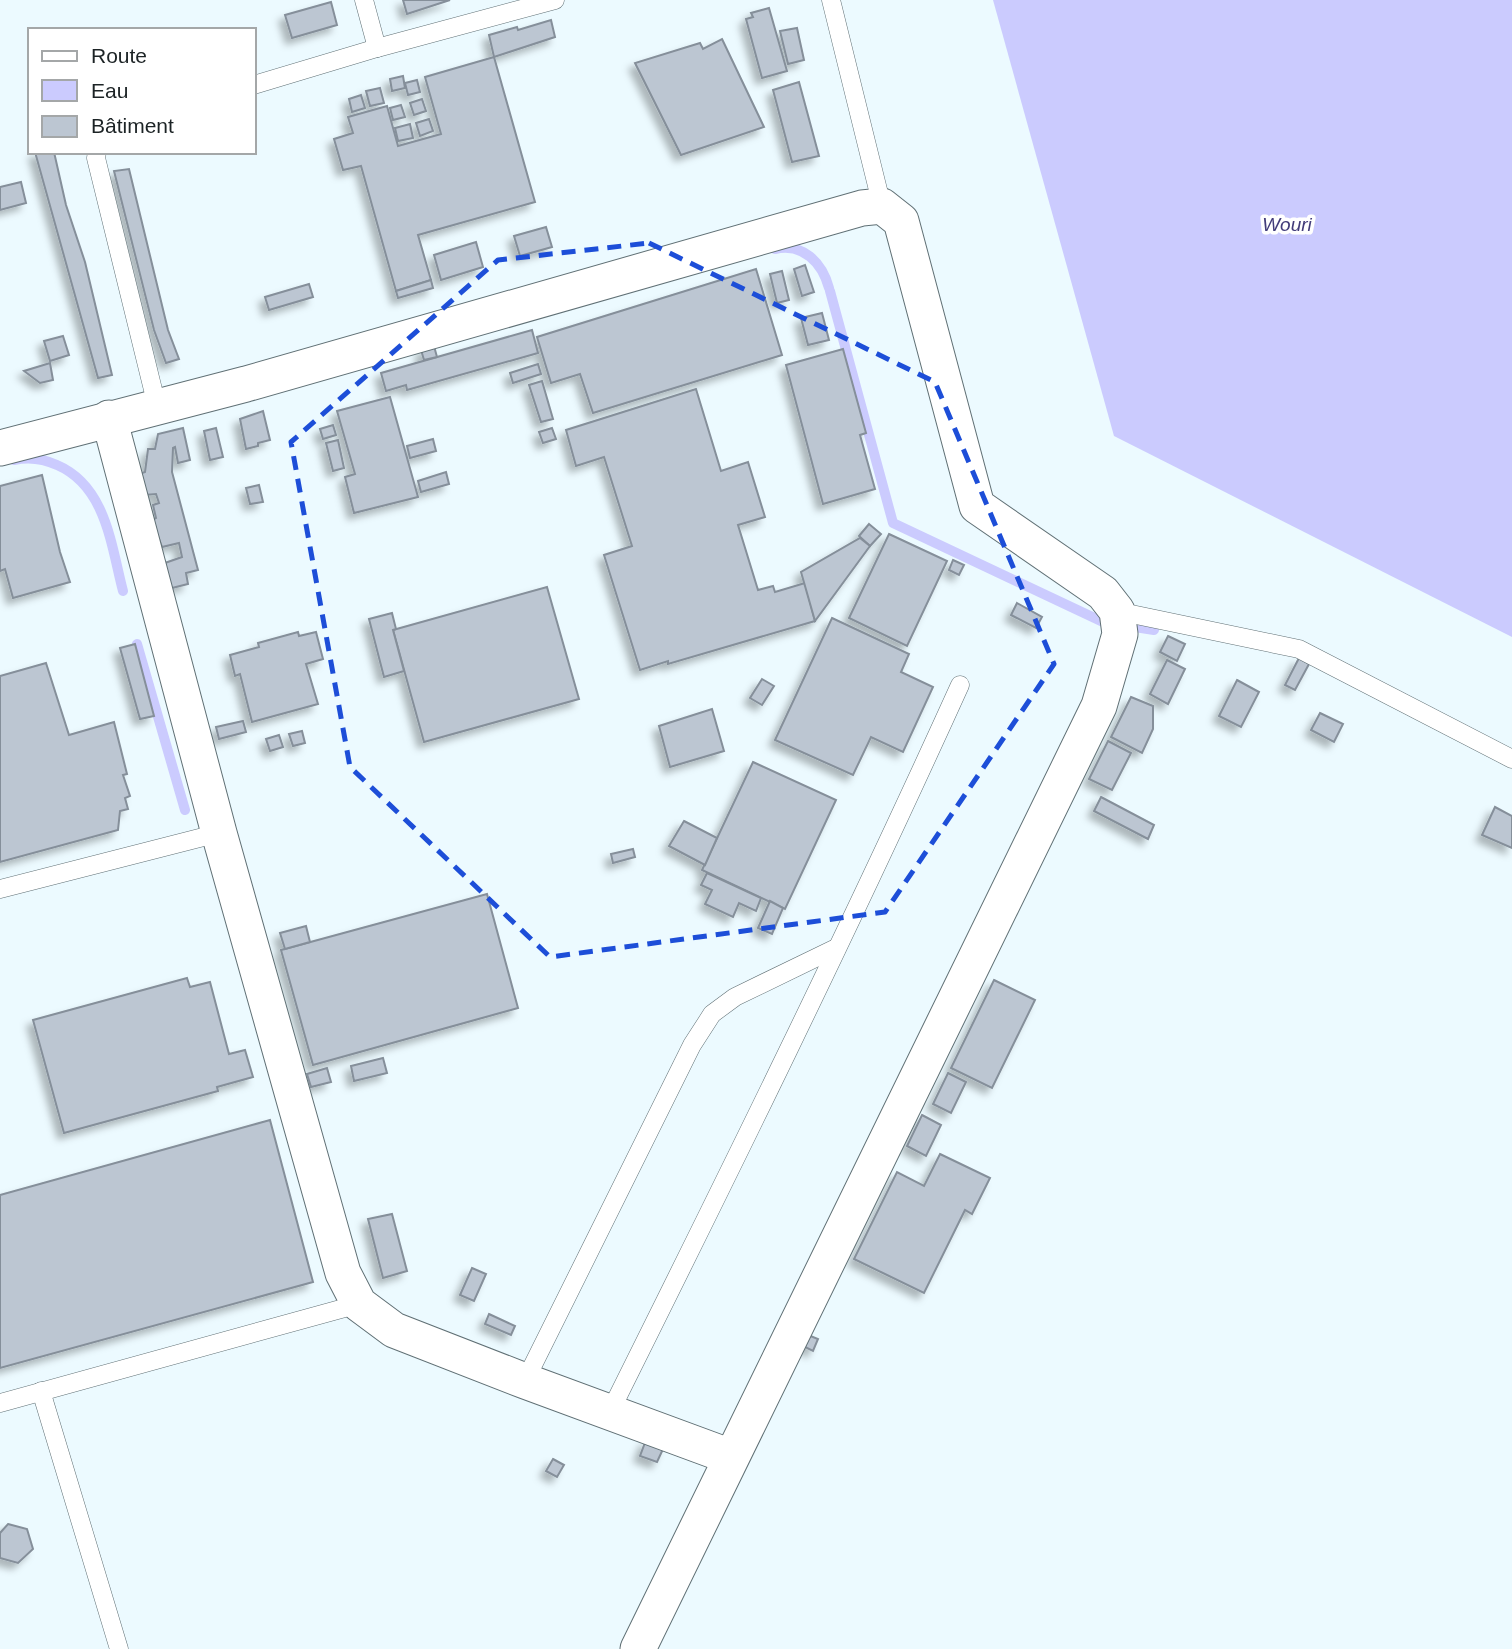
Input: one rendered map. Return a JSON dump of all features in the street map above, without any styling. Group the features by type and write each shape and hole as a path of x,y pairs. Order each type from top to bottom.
{"street":[{"path":"0,447 246,384 862,208 882,206 901,221 977,506 1102,593 1117,611 1120,635 1099,706 638,1649"},
{"path":"109,418 219,833 343,1273 359,1304 394,1330 731,1457"}],"lane":[{"path":"364,0 377,48"},
{"path":"256,84 377,48 555,0"},
{"path":"831,0 882,206"},
{"path":"97,154 157,406"},
{"path":"1117,611 1298,649 1512,759"},
{"path":"610,1412 747,1139 836,948 882,858 960,685"},
{"path":"0,889 219,833"},
{"path":"525,1381 692,1045 712,1014 735,997 836,948"},
{"path":"0,1403 359,1304"},
{"path":"41,1391 119,1649"}],"highlighted area":[{"path":"649,243 935,382 1054,664 885,912 550,957 350,767 291,442 498,260"}],"water":[{"name":"Wouri","path":"993,0 1512,0 1512,637 1114,436"}],"building":[{"path":"403,0 450,0 407,14"},
{"path":"331,2 337,25 292,38 285,15"},
{"path":"769,8 787,71 762,78 746,19 753,17 751,13"},
{"path":"551,20 555,37 494,57 489,35"},
{"path":"797,28 804,60 788,64 780,31"},
{"path":"722,39 764,127 681,155 635,63 700,43 703,49"},
{"path":"494,57 535,202 418,235 431,280 396,291 361,166 343,170 334,139 353,133 348,117 387,106 398,146 441,134 425,77"},
{"path":"403,76 405,88 392,91 390,79"},
{"path":"417,80 420,92 408,95 405,83"},
{"path":"799,82 819,156 792,162 773,90"},
{"path":"380,88 384,103 370,106 366,91"},
{"path":"361,95 365,108 352,112 349,99"},
{"path":"422,99 426,111 414,115 410,103"},
{"path":"401,105 405,117 393,120 390,108"},
{"path":"429,119 433,131 420,136 416,123"},
{"path":"410,124 413,138 398,141 395,128"},
{"path":"36,154 54,154 66,205 85,262 112,375 98,378"},
{"path":"129,169 168,330 179,359 166,363 154,330 114,171"},
{"path":"21,182 26,203 0,210 0,187"},
{"path":"546,227 552,247 520,256 514,236"},
{"path":"476,242 483,267 441,280 434,255"},
{"path":"805,265 814,292 802,296 794,269"},
{"path":"756,269 782,355 593,413 580,374 551,383 537,337"},
{"path":"782,271 789,300 777,303 770,274"},
{"path":"431,280 433,288 398,298 396,291"},
{"path":"309,284 313,297 269,310 265,297"},
{"path":"822,313 829,340 808,345 801,318"},
{"path":"532,330 538,353 407,390 406,385 386,391 381,373"},
{"path":"63,336 69,355 50,361 44,341"},
{"path":"434,346 437,357 424,360 421,350"},
{"path":"843,349 866,433 860,435 875,489 823,504 786,365"},
{"path":"50,363 53,380 40,383 24,371"},
{"path":"538,364 541,374 513,383 510,373"},
{"path":"542,381 553,419 541,422 529,385"},
{"path":"696,389 721,471 748,462 765,517 738,525 758,590 773,586 775,592 805,583 815,621 640,670 604,555 632,546 604,457 576,466 566,430"},
{"path":"390,397 418,497 354,513 345,477 355,474 337,411"},
{"path":"263,411 270,440 246,449 240,419"},
{"path":"333,425 336,435 323,439 320,429"},
{"path":"183,428 190,460 178,463 175,447 173,448 172,472 198,570 186,573 188,584 168,589 162,564 182,557 179,543 162,547 152,520 156,518 153,505 159,503 156,494 144,495 139,474 145,472 148,449 155,449 158,434"},
{"path":"216,428 223,457 210,460 204,431"},
{"path":"552,428 556,439 543,443 539,432"},
{"path":"433,439 436,451 410,458 407,446"},
{"path":"338,440 344,468 333,471 326,443"},
{"path":"446,472 449,484 421,492 418,481"},
{"path":"42,475 70,582 13,598 5,569 0,571 0,486"},
{"path":"259,485 263,502 250,504 246,488"},
{"path":"869,524 881,534 870,546 859,536"},
{"path":"889,534 947,561 907,646 849,618"},
{"path":"860,538 870,546 815,621 801,572"},
{"path":"953,560 964,565 959,575 949,570"},
{"path":"547,587 579,699 424,742 393,630"},
{"path":"1017,603 1042,617 1036,628 1011,615"},
{"path":"392,613 396,629 393,630 404,671 384,677 369,619"},
{"path":"832,618 909,654 901,672 933,687 903,752 871,737 853,775 775,740"},
{"path":"298,632 299,636 316,632 323,659 306,664 318,704 252,722 240,674 235,676 230,655 259,647 258,643"},
{"path":"1168,636 1185,644 1177,661 1160,652"},
{"path":"135,644 154,716 140,719 120,648"},
{"path":"1299,658 1309,664 1295,690 1285,685"},
{"path":"1167,660 1185,669 1168,704 1150,694"},
{"path":"46,663 69,735 114,722 127,774 123,775 130,796 125,798 128,809 120,811 118,830 0,862 0,676"},
{"path":"762,679 774,686 762,705 750,698"},
{"path":"1237,680 1259,692 1241,727 1219,716"},
{"path":"1131,697 1153,706 1153,729 1142,753 1111,737"},
{"path":"712,709 724,751 670,767 659,726"},
{"path":"1320,713 1343,724 1334,742 1311,730"},
{"path":"243,721 246,732 219,739 216,727"},
{"path":"302,731 305,743 293,746 289,734"},
{"path":"279,735 283,747 270,751 266,739"},
{"path":"1108,741 1131,753 1112,790 1089,779"},
{"path":"753,762 836,800 785,909 702,870"},
{"path":"1101,797 1154,825 1148,839 1094,811"},
{"path":"1495,807 1512,816 1512,848 1482,835"},
{"path":"684,821 717,838 705,865 669,846"},
{"path":"633,849 635,857 613,863 611,854"},
{"path":"707,873 761,898 756,911 739,903 733,917 705,904 712,890 701,885"},
{"path":"487,894 518,1008 313,1065 281,950"},
{"path":"770,901 783,908 772,934 758,928"},
{"path":"306,926 310,942 285,949 280,933"},
{"path":"187,978 190,987 210,982 229,1054 245,1050 253,1077 217,1087 218,1091 64,1133 33,1020"},
{"path":"994,980 1035,1000 992,1088 951,1068"},
{"path":"383,1058 387,1073 354,1081 351,1066"},
{"path":"327,1068 331,1082 311,1087 307,1074"},
{"path":"948,1073 966,1082 951,1113 933,1104"},
{"path":"922,1115 941,1125 926,1156 907,1146"},
{"path":"270,1120 313,1282 0,1368 0,1195"},
{"path":"940,1154 990,1178 972,1214 965,1210 924,1293 854,1259 897,1172 924,1186"},
{"path":"392,1214 407,1271 383,1278 368,1219"},
{"path":"472,1268 486,1274 474,1301 460,1295"},
{"path":"489,1314 515,1326 511,1335 485,1324"},
{"path":"808,1335 818,1339 813,1351 803,1346"},
{"path":"646,1440 664,1447 657,1462 640,1456"},
{"path":"553,1459 564,1465 557,1477 546,1471"},
{"path":"8,1524 27,1529 33,1549 18,1563 0,1558 0,1533"}],"waterway":[{"path":"775,249 794,249 810,256 822,270 829,288"},
{"path":"830,291 893,523 1103,622 1154,630"},
{"path":"14,460 30,459 52,463 73,475 86,487 104,519 123,591"},
{"path":"137,644 185,810"}]}
